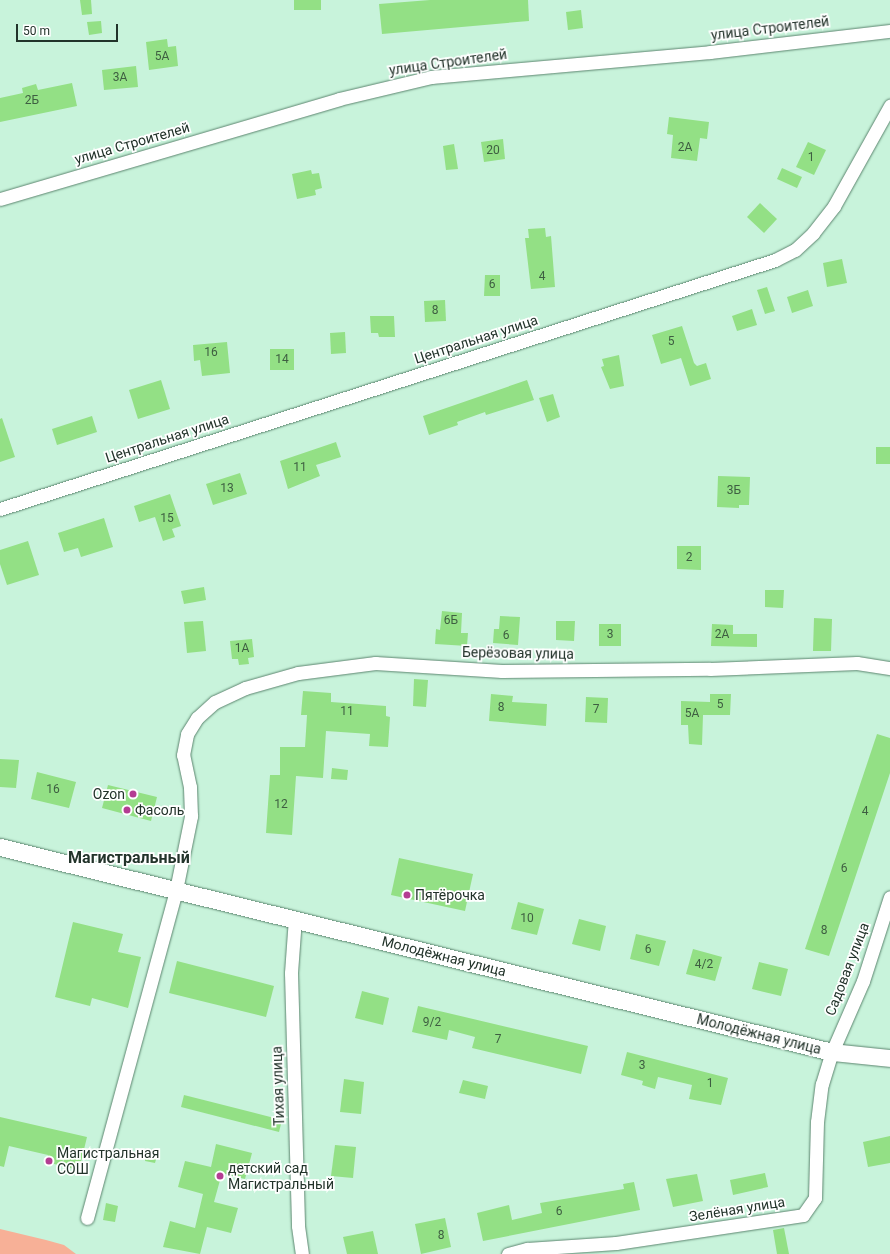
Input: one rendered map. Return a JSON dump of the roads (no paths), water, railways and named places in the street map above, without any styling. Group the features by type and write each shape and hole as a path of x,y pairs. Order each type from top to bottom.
{"street":[{"name":"улица Строителей","path":"0,199 346,97 431,77 710,52 890,31"},
{"name":"Центральная улица","path":"0,509 775,260 794,250 813,233 834,206 890,106"},
{"name":"Берёзовая улица","path":"176,890 191,816 190,787 183,755 187,734 197,718 215,702 245,688 298,673 375,663 502,671 710,669 857,663 890,668"},
{"name":"Молодёжная улица","path":"0,847 295,918 832,1052 890,1058"},
{"path":"86,1218 176,890"},
{"name":"Садовая улица","path":"832,1052 863,981 890,897"},
{"name":"Тихая улица","path":"295,918 291,973 298,1226 302,1254"},
{"name":"Зелёная улица","path":"508,1254 527,1249 616,1243 803,1215 815,1198 817,1122 822,1084 832,1052"}],"place":[{"name":"Ozon","path":"133,794"},
{"name":"Фасоль","path":"127,810"},
{"name":"Пятёрочка","path":"407,895"},
{"name":"Магистральная СОШ","path":"49,1161"},
{"name":"детский сад Магистральный","path":"220,1176"}],"district":[{"name":"Магистральный","path":"129,858"}]}
